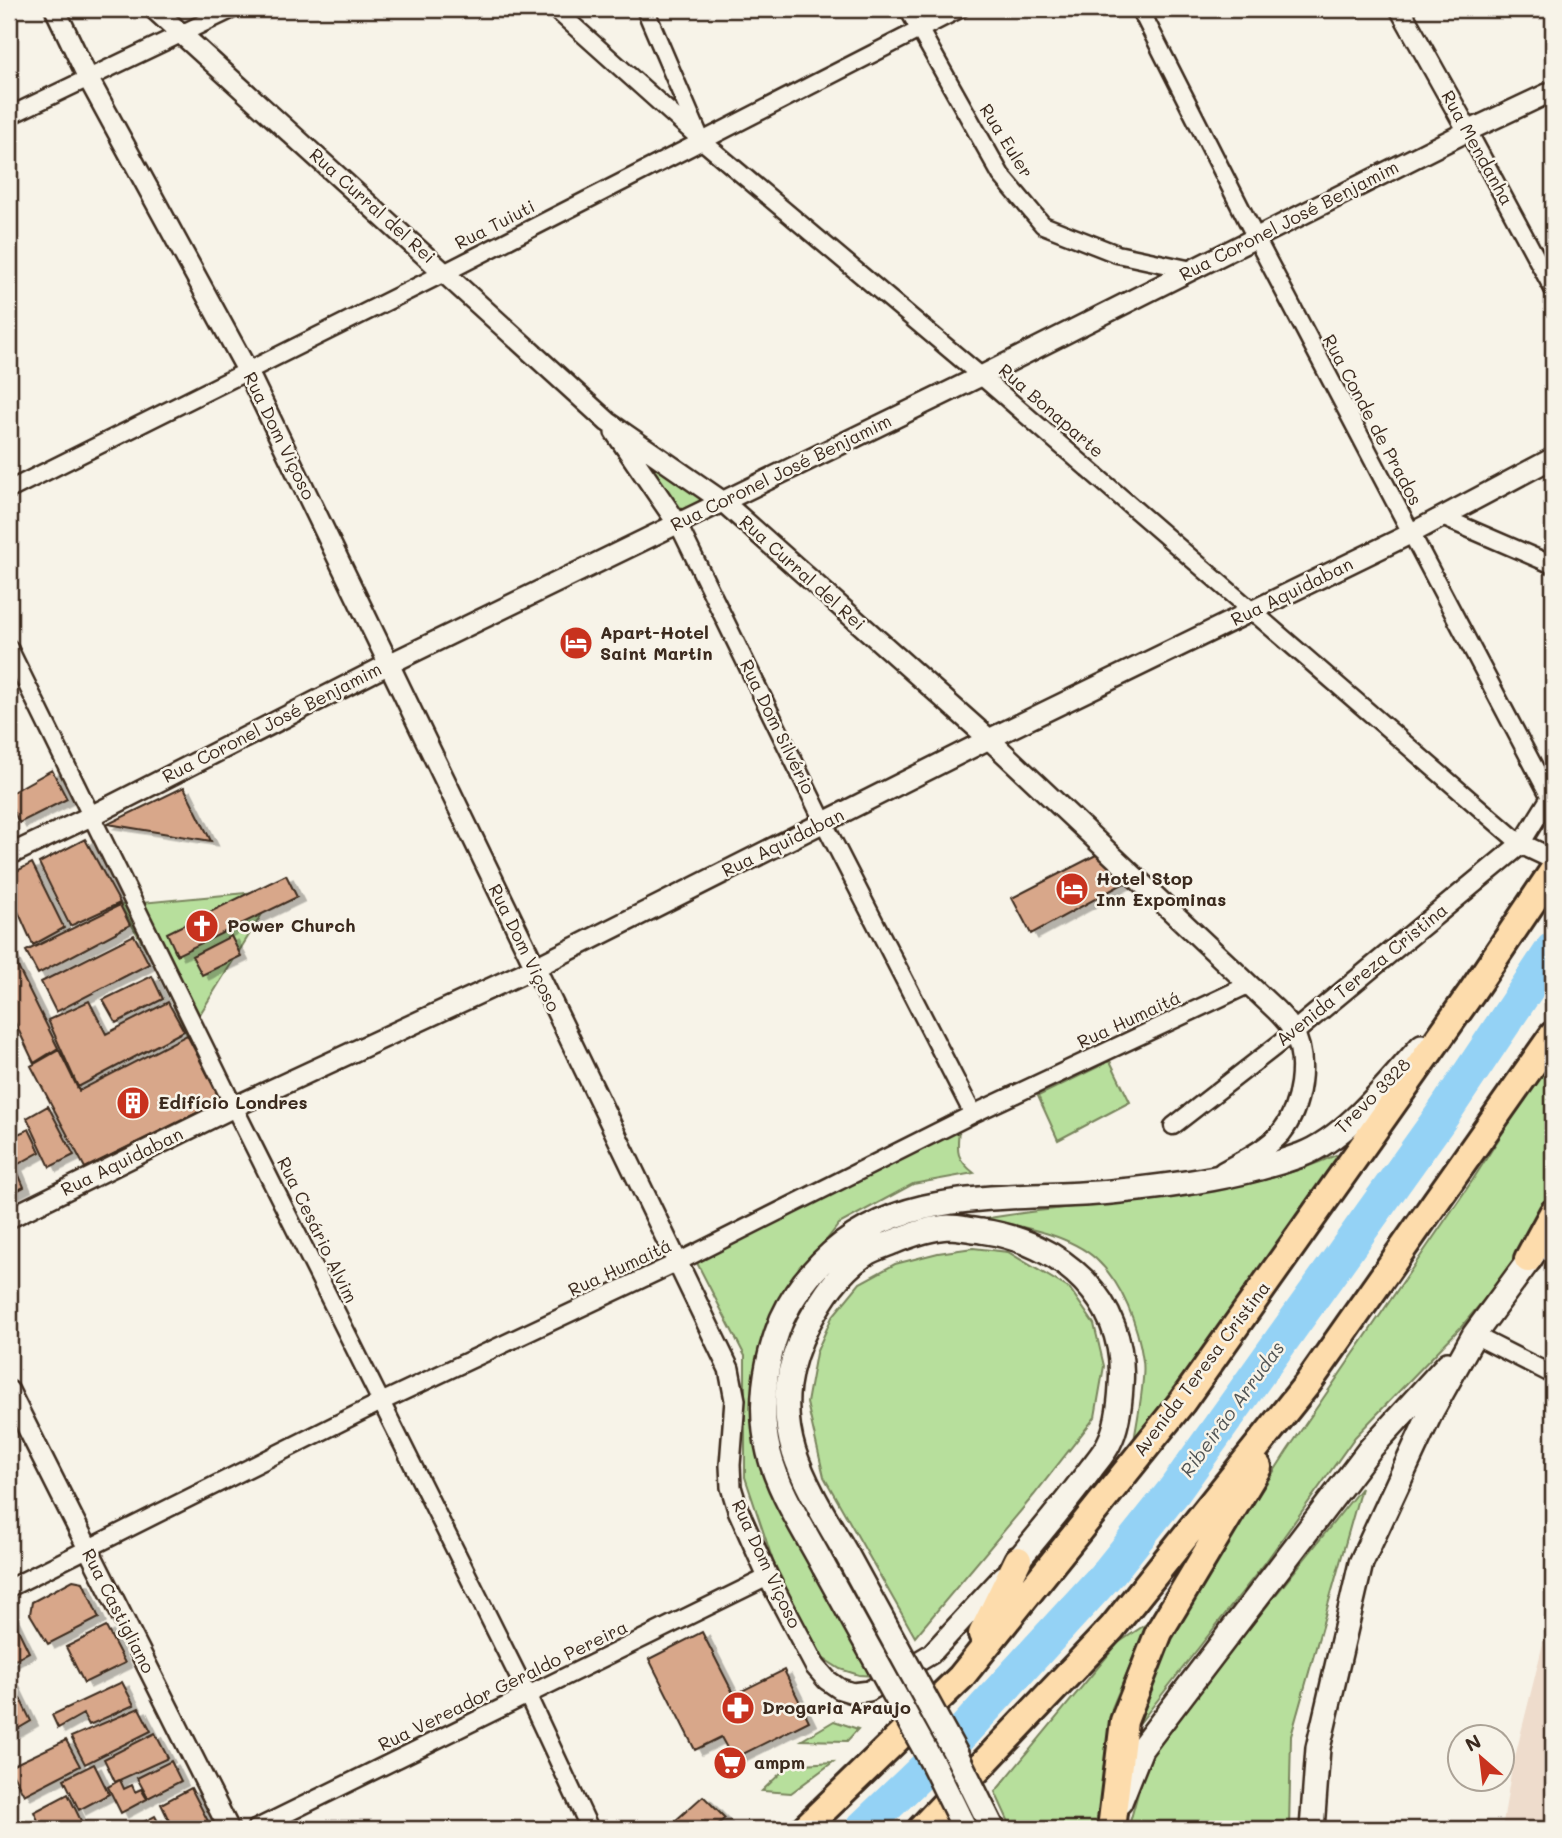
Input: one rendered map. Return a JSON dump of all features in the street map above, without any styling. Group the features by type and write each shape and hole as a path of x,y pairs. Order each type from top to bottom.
{"highway":[{"name":"Avenida Teresa Cristina","path":"804,1829 961,1677 1181,1402 1471,993 1553,871"},
{"path":"921,1829 1112,1628 1308,1383 1553,1035"},
{"path":"1528,1259 1553,1213"},
{"path":"1111,1827 1124,1720 1159,1632 1308,1383"},
{"path":"961,1677 1018,1560"}],"main road":[{"name":"Trevo 3328","path":"965,1829 933,1765 781,1487 769,1452 764,1379 771,1345 787,1309 805,1279 834,1249 868,1226 917,1207 976,1198 1119,1192 1258,1169 1304,1154 1334,1136 1365,1108 1471,993"},
{"path":"993,1829 956,1754 805,1479 794,1451 788,1418 791,1361 822,1299 841,1273 866,1253 907,1236 949,1227 999,1234 1034,1245 1072,1268 1104,1303 1117,1337 1122,1372 1120,1405 1110,1443 1069,1499 1018,1560"},
{"path":"1312,1829 1318,1748 1361,1563 1431,1412 1474,1335 1528,1259 1553,1229"},
{"path":"1111,1827 1141,1749 1370,1450 1474,1335"}],"street":[{"name":"Rua Dom Viçoso","path":"55,9 88,78 247,370 729,1369 735,1401 731,1487 738,1510 768,1577 815,1666 827,1680 840,1689 853,1693 869,1691 932,1654 1018,1560"},
{"name":"Rua Curral del Rei","path":"154,9 608,422 722,501 989,739 1276,1010 1294,1032"},
{"path":"9,117 233,9"},
{"name":"Rua Bonaparte","path":"555,9 702,140 981,376 1521,844"},
{"path":"645,9 702,140"},
{"name":"Rua Euler","path":"908,9 1001,175 1043,225 1117,254 1192,270"},
{"name":"Rua Tuiuti","path":"9,490 446,272 960,9"},
{"name":"Rua Conde de Prados","path":"1140,9 1410,534 1552,793 1521,844"},
{"name":"Rua Mendanha","path":"1400,9 1553,289"},
{"name":"Rua Coronel José Benjamim","path":"9,855 389,664 981,376 1468,131 1553,91"},
{"name":"Rua Dom Silvério","path":"608,422 678,524 824,822 973,1114"},
{"name":"Rua Aquidaban","path":"9,1218 234,1107 534,968 989,739 1410,534 1553,458"},
{"path":"1442,517 1553,565"},
{"name":"Rua Cesário Alvim","path":"9,648 527,1695 590,1829"},
{"path":"1521,844 1553,859"},
{"name":"Avenida Tereza Cristina","path":"1173,1126 1294,1032 1521,844"},
{"name":"Rua Humaitá","path":"9,1588 381,1402 678,1262 973,1114 1248,985"},
{"path":"1213,1178 1257,1152 1281,1133 1295,1108 1301,1059 1294,1032"},
{"path":"1474,1335 1553,1375"},
{"name":"Rua Castigliano","path":"9,1391 229,1829"},
{"name":"Rua Vereador Geraldo Pereira","path":"255,1829 768,1577"}],"shaded area":[{"path":"1553,1603 1553,1829 1502,1829 1508,1792 1516,1792 1516,1753"}],"green space":[{"path":"639,454 705,498 681,511"},
{"path":"277,890 187,1035 156,966 120,905"},
{"path":"1553,1053 1553,1198 1522,1254 1462,1326 1355,1437 1265,1563 1135,1729 1169,1635 1287,1451 1472,1181"},
{"path":"1110,1061 1130,1102 1058,1140 1038,1096"},
{"path":"959,1129 960,1158 974,1173 913,1184 839,1224 797,1278 766,1433 874,1676 859,1675 840,1669 821,1657 773,1561 745,1477 745,1356 695,1259"},
{"path":"1336,1155 1340,1161 1305,1204 1258,1273 1134,1441 1144,1368 1133,1319 1114,1280 1096,1259 1072,1243 1043,1232 985,1219 1163,1198 1251,1183"},
{"path":"973,1248 1008,1252 1070,1289 1094,1324 1104,1366 1095,1417 1034,1495 915,1637 824,1477 807,1403 816,1353 832,1317 860,1283 895,1264 938,1253"},
{"path":"1361,1488 1291,1736 1289,1829 1128,1829 1149,1754"},
{"path":"1148,1623 1112,1708 1101,1829 1012,1829 995,1792 1118,1643"},
{"path":"834,1721 858,1729 847,1741 802,1740"},
{"path":"833,1762 791,1793 762,1791 789,1765"}],"building":[{"path":"1553,142 1553,202 1551,202"},
{"path":"52,770 67,799 19,823 9,802 9,794"},
{"path":"184,787 211,841 108,824"},
{"path":"85,839 120,903 70,926 39,863"},
{"name":"Hotel Stop Inn Expominas","path":"1098,854 1130,880 1031,934 1012,898"},
{"path":"32,863 64,928 33,945 9,891 9,875"},
{"path":"286,875 297,897 177,955 167,933"},
{"path":"120,905 130,925 38,974 26,951"},
{"path":"134,935 149,964 56,1012 41,982"},
{"path":"231,936 241,956 202,975 192,956"},
{"path":"9,949 58,1048 34,1063 9,1010"},
{"path":"152,976 163,999 116,1023 103,1000"},
{"path":"89,1001 106,1034 168,1002 184,1031 78,1087 48,1020"},
{"name":"Edifício Londres","path":"187,1035 221,1101 85,1168 31,1066 59,1050 79,1091"},
{"path":"48,1106 74,1155 50,1167 27,1118"},
{"path":"29,1129 40,1152 15,1166 24,1187 9,1195 9,1138"},
{"path":"73,1580 83,1582 99,1618 48,1644 30,1614 32,1602"},
{"path":"9,1611 29,1652 9,1663"},
{"path":"106,1627 125,1663 84,1683 66,1647"},
{"name":"Drogaria Araujo","path":"702,1632 734,1695 784,1670 809,1721 733,1759 721,1737 695,1750 649,1659"},
{"path":"9,1676 31,1721 9,1734"},
{"path":"122,1682 134,1705 89,1725 83,1714 58,1728 52,1715"},
{"path":"139,1708 151,1731 85,1764 71,1737"},
{"path":"155,1733 168,1758 115,1782 104,1759"},
{"path":"66,1740 80,1766 24,1795 9,1767"},
{"path":"171,1761 181,1781 148,1798 137,1778"},
{"path":"94,1764 109,1794 79,1810 64,1779"},
{"path":"120,1780 124,1789 132,1785 135,1792 141,1789 147,1799 121,1813 108,1787"},
{"path":"191,1788 212,1829 173,1829 161,1804"},
{"path":"68,1794 85,1829 42,1829 34,1812"},
{"path":"703,1796 725,1818 713,1829 666,1829"},
{"path":"155,1816 162,1829 132,1829 132,1828"}],"waterway":[{"name":"Ribeirão Arrudas","path":"862,1829 958,1737 1110,1571 1174,1491 1443,1114 1553,949"}],"railway":[{"path":"1547,1829 1553,1808"}],"place":[{"name":"Apart-Hotel Saint Martin","path":"576,643"},
{"name":"Hotel Stop Inn Expominas","path":"1072,889"},
{"name":"Power Church","path":"202,926"},
{"name":"Edifício Londres","path":"133,1103"},
{"name":"Drogaria Araujo","path":"738,1708"},
{"name":"ampm","path":"730,1763"}]}
